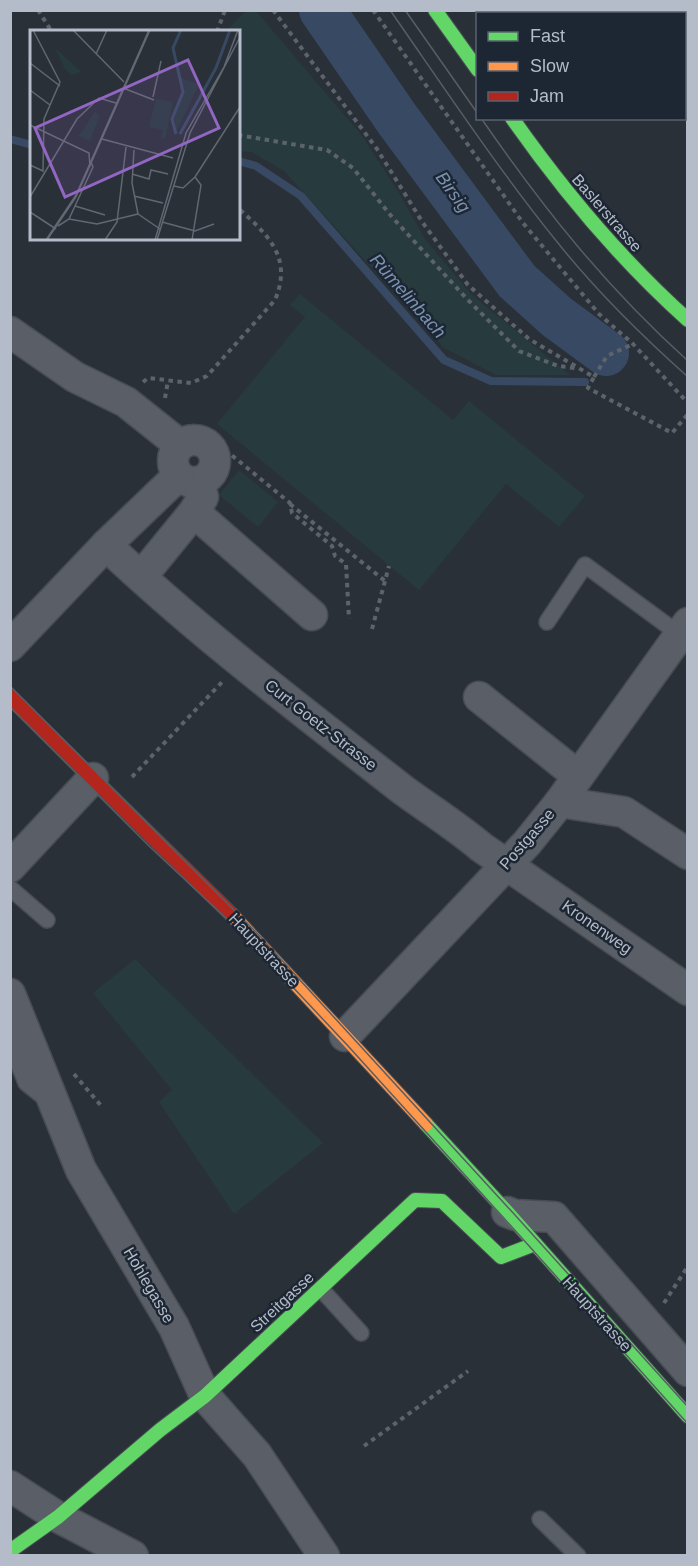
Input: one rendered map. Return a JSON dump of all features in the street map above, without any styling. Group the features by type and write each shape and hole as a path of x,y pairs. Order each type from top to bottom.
{"main road":[{"path":"435,10 476,69"},
{"name":"Baslerstrasse","path":"514,120 584,214 629,265 687,320"},
{"name":"Hauptstrasse","path":"10,698 234,917 507,1212 687,1416"},
{"name":"Streitgasse","path":"10,1551 58,1517 160,1430 205,1396 415,1200 442,1201 501,1257 535,1245"}],"street":[{"path":"10,332 75,377 126,402 180,445"},
{"path":"10,646 106,545 188,479 207,479 216,463 211,446 203,441 191,440 180,445 174,454 173,466 188,479 203,497 194,512 141,577"},
{"path":"194,512 312,615"},
{"name":"Curt Goetz-Strasse","path":"106,545 241,662 406,792 507,865"},
{"name":"Postgasse","path":"345,1036 527,843 560,802 683,629"},
{"path":"485,703 578,776"},
{"path":"10,867 93,778"},
{"path":"560,802 624,812 687,854"},
{"name":"Kronenweg","path":"507,865 687,990"},
{"name":"Hohlegasse","path":"10,993 81,1170 174,1327 205,1396 257,1455 324,1556"},
{"name":"Hauptstrasse","path":"507,1212 515,1215 554,1217 687,1371"},
{"path":"10,1486 58,1517 133,1556"}],"lane":[{"path":"547,622 585,565 683,629"},
{"path":"10,888 46,920"},
{"path":"10,1042 26,1083 55,1106"},
{"path":"321,1289 361,1333"},
{"path":"540,1519 578,1556"}],"path":[{"path":"38,10 51,30"},
{"path":"218,30 225,10"},
{"path":"273,10 377,149 423,223 468,285 529,339 594,377"},
{"path":"373,10 523,223 599,314 633,344 687,403"},
{"path":"240,135 303,144 327,150 353,168 392,217 519,351 558,366 579,368"},
{"path":"126,402 133,391 148,378 191,383 207,376 275,300 282,284 281,262 269,236 240,210"},
{"path":"633,344 607,356 588,388 672,433 687,414"},
{"path":"215,454 230,453 386,581"},
{"path":"290,503 292,513 332,546 334,556 346,564 349,619"},
{"path":"372,629 389,566"},
{"path":"150,758 241,662"},
{"path":"648,1327 687,1266"},
{"path":"364,1446 468,1371"}],"green space":[{"path":"246,11 256,11 363,137 425,239 471,294 570,375 496,375 444,348 284,171 252,152 240,151 240,30 227,30"},
{"path":"300,294 453,420 469,401 585,496 559,527 506,484 419,590 217,424 305,317 290,305"},
{"path":"239,470 278,502 258,527 219,495"},
{"path":"135,959 323,1143 234,1214 159,1102 172,1090 93,993"}],"waterway":[{"name":"Birsig","path":"322,10 397,119 517,281 557,317 606,353"},
{"name":"Rümelinbach","path":"10,139 30,144"},
{"name":"Rümelinbach","path":"240,162 256,166 301,196 444,360 491,381 585,382"}],"tram line":[{"path":"390,10 493,158 558,243 620,313 688,377"},
{"path":"405,10 476,111"},
{"path":"482,120 528,184 577,246 630,304 688,361"},
{"path":"10,686 256,932 688,1407"},
{"path":"10,707 150,847 243,934 349,1047 688,1424"}],"traffic: fast":[{"path":"435,10 476,67"},
{"path":"513,120 594,224 640,274 688,320"},
{"path":"426,1124 688,1416"},
{"path":"10,1551 58,1517 160,1430 205,1396 415,1200 442,1201 501,1257 535,1244"}],"traffic: slow":[{"path":"232,915 426,1124"}],"traffic: jam":[{"path":"10,697 232,915"}]}
